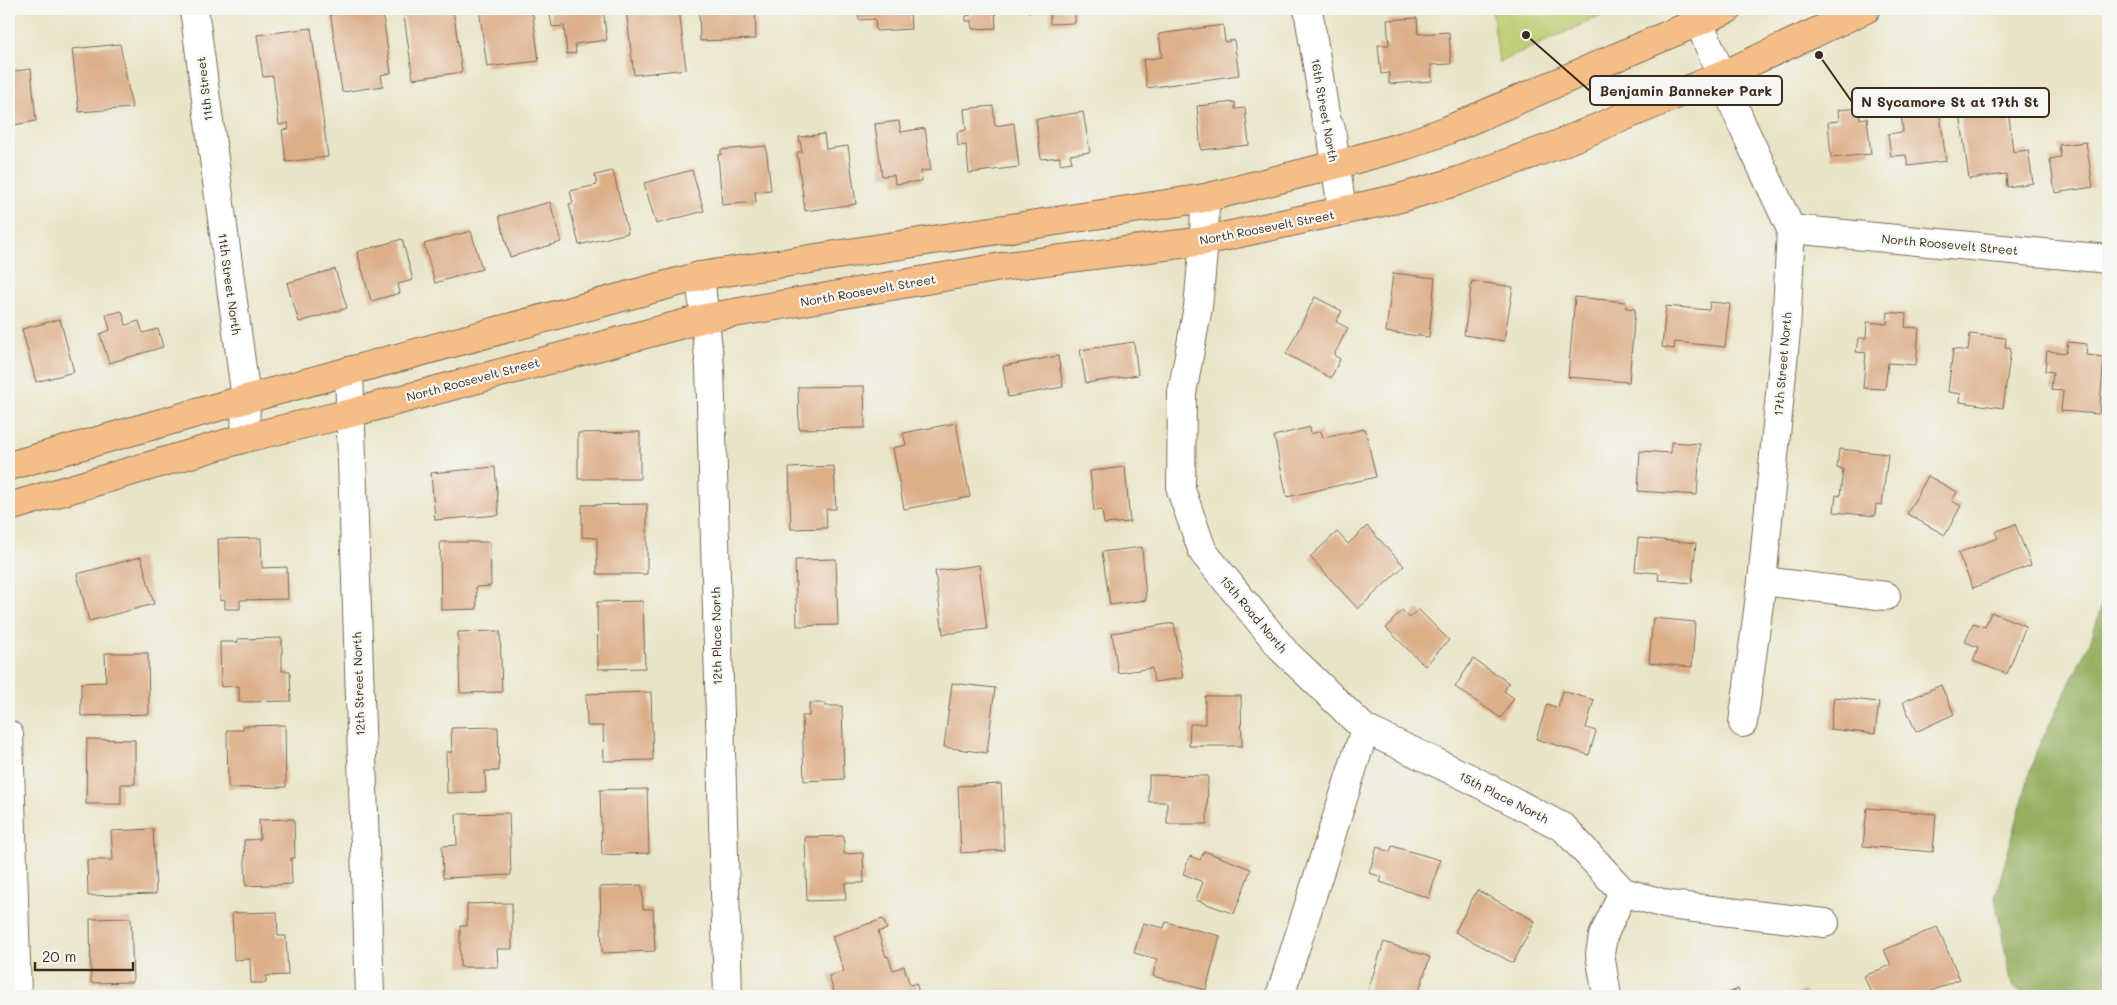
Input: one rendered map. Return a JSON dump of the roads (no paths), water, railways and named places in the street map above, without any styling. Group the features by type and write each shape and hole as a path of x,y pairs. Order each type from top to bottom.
{"main road":[{"path":"9,466 246,399 700,276 1205,198 1335,165 1404,146 1448,130 1728,9"},
{"name":"North Roosevelt Street","path":"9,507 245,438 351,413 705,318 1007,266 1204,241 1400,198 1506,164 1723,74 1866,9"}],"street":[{"name":"11th Street","path":"194,9 214,170"},
{"name":"16th Street North","path":"1308,9 1342,212"},
{"name":"17th Street North","path":"1699,22 1723,74 1743,127 1791,230 1786,331 1762,581 1743,723"},
{"name":"11th Street North","path":"214,170 246,399"},
{"name":"15th Road North","path":"1205,198 1204,241 1198,307 1182,393 1181,490 1203,552 1285,652 1364,728"},
{"name":"North Roosevelt Street","path":"1791,230 2108,259"},
{"name":"12th Place North","path":"700,276 710,367 728,996"},
{"name":"12th Street North","path":"350,371 370,996"},
{"path":"245,438 246,399"},
{"path":"1762,581 1886,596"},
{"path":"1280,996 1364,728"},
{"name":"15th Place North","path":"1364,728 1469,778 1564,828 1623,892"},
{"path":"9,735 11,889 17,996"},
{"path":"1607,996 1600,954 1603,936 1623,892 1668,905 1825,923"}],"place":[{"name":"Benjamin Banneker Park","path":"1526,35"},
{"name":"N Sycamore St at 17th St","path":"1819,55"}]}
